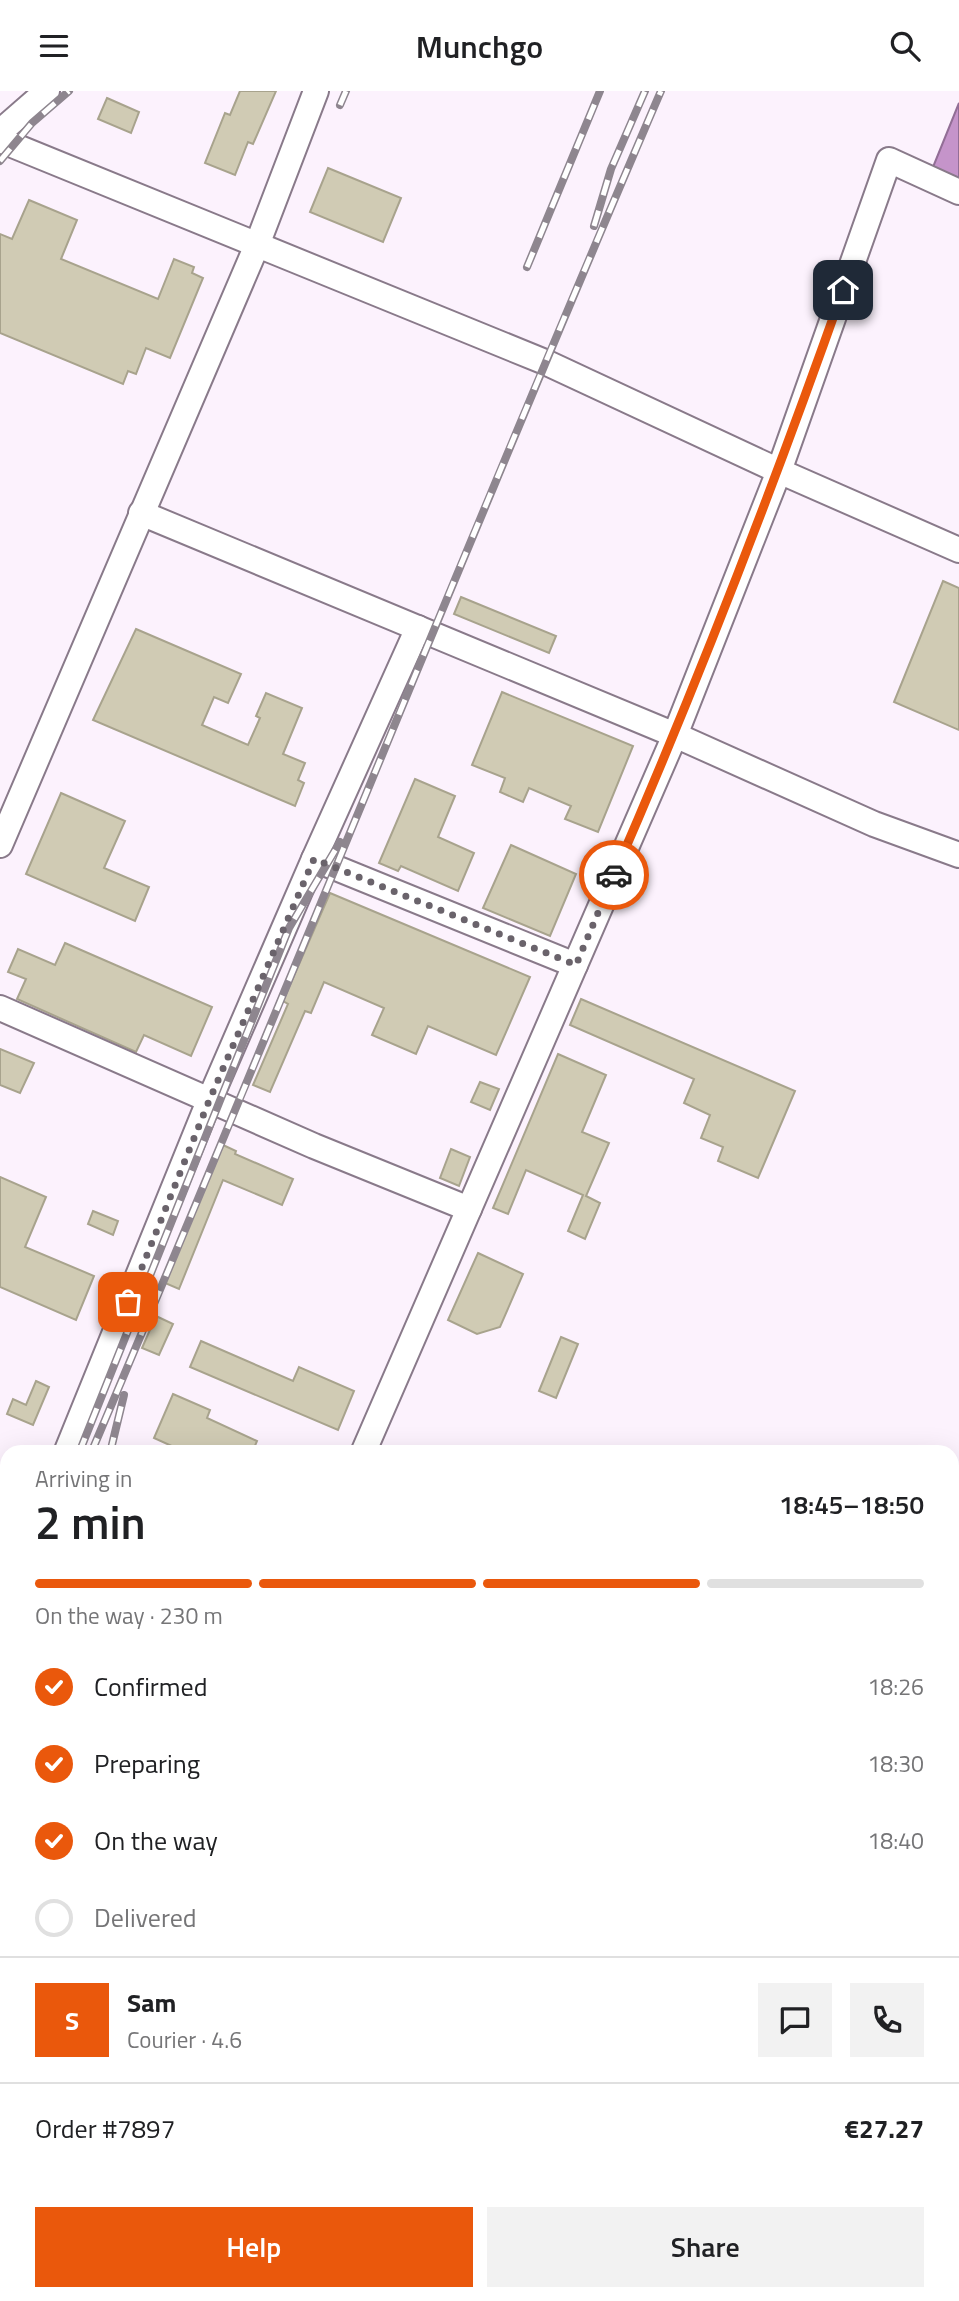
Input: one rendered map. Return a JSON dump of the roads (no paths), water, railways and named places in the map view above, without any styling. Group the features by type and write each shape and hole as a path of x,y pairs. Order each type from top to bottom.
{"street":[{"path":"0,132 47,91"},
{"path":"0,845 257,245 316,91"},
{"path":"0,140 545,362 779,471 959,550"},
{"path":"366,1445 675,735 779,471 889,160 959,192"},
{"path":"141,513 675,735 874,824 959,855"},
{"path":"69,1445 209,1101 418,628"},
{"path":"314,859 576,965"},
{"path":"0,1008 314,1146 469,1209"}],"railway":[{"path":"0,161 32,123 69,91"},
{"path":"340,105 346,91"},
{"path":"527,267 600,91"},
{"path":"594,226 611,169 645,91"},
{"path":"94,1445 661,91"},
{"path":"82,1445 289,928 340,842"},
{"path":"112,1445 124,1395"}]}
